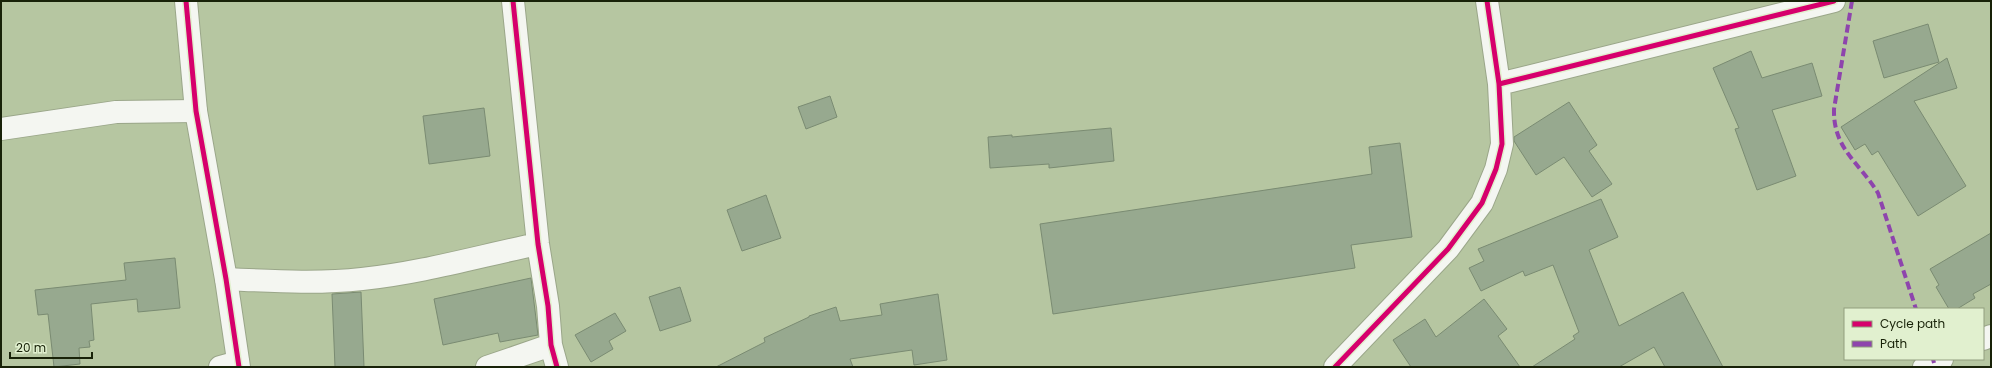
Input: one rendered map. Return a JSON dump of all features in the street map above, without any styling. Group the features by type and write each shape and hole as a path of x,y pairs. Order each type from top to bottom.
{"street":[{"path":"186,1 196,111 226,278 232,365"},
{"path":"513,1 538,244 548,306 550,345 557,367"},
{"path":"1335,367 1448,250 1482,203 1496,169 1502,144 1499,84 1487,1"},
{"path":"1499,84 1834,1"},
{"path":"1,128 116,112 196,111"},
{"path":"226,278 309,283 363,279 538,244"},
{"path":"487,367 550,345"},
{"path":"1924,367 1940,360"}],"building":[{"path":"1928,24 1939,62 1884,78 1873,41"},
{"path":"1751,51 1762,78 1812,63 1822,96 1772,110 1796,176 1757,190 1735,129 1739,128 1713,68"},
{"path":"1947,58 1957,88 1914,101 1966,186 1918,216 1878,151 1872,155 1865,144 1855,150 1841,127"},
{"path":"830,96 837,117 806,129 798,107"},
{"path":"1569,102 1597,145 1589,151 1612,184 1592,197 1564,157 1536,175 1514,141 1514,137"},
{"path":"484,108 490,156 429,164 423,116"},
{"path":"1111,128 1114,161 1049,168 1049,164 990,168 988,137 1012,135 1012,137"},
{"path":"1400,143 1412,237 1351,245 1355,268 1053,314 1040,224 1372,174 1369,147"},
{"path":"766,195 781,238 742,251 727,210"},
{"path":"1601,199 1618,237 1589,250 1619,326 1683,292 1723,367 1665,367 1654,347 1619,367 1532,367 1575,339 1573,336 1579,332 1553,265 1525,276 1523,271 1481,291 1469,268 1484,261 1478,249"},
{"path":"1991,233 1991,284 1973,294 1975,298 1959,308 1948,308 1936,287 1939,285 1930,269"},
{"path":"175,258 180,308 138,312 137,299 91,304 94,340 89,341 90,347 79,348 80,364 54,367 48,314 38,315 35,290 126,280 124,263"},
{"path":"531,278 538,335 500,342 498,333 443,345 434,299"},
{"path":"680,287 691,321 660,331 649,297"},
{"path":"361,292 364,367 335,367 332,294"},
{"path":"938,294 947,360 914,365 912,350 850,359 853,367 716,367 765,342 764,338 809,316 836,307 840,321 882,315 880,304"},
{"path":"1484,299 1507,329 1498,336 1520,367 1411,367 1393,340 1425,319 1436,337"},
{"path":"615,313 626,331 609,341 613,349 591,362 575,335"}],"marked path":[{"path":"1852,1 1834,109 1835,123 1842,145 1878,193 1916,308"}],"cycle path":[{"path":"186,1 196,111 226,279 239,367"},
{"path":"513,1 538,244 548,306 551,345 557,367"},
{"path":"1335,367 1448,249 1482,203 1496,169 1502,144 1499,84 1487,1"},
{"path":"1499,84 1834,1"}]}
